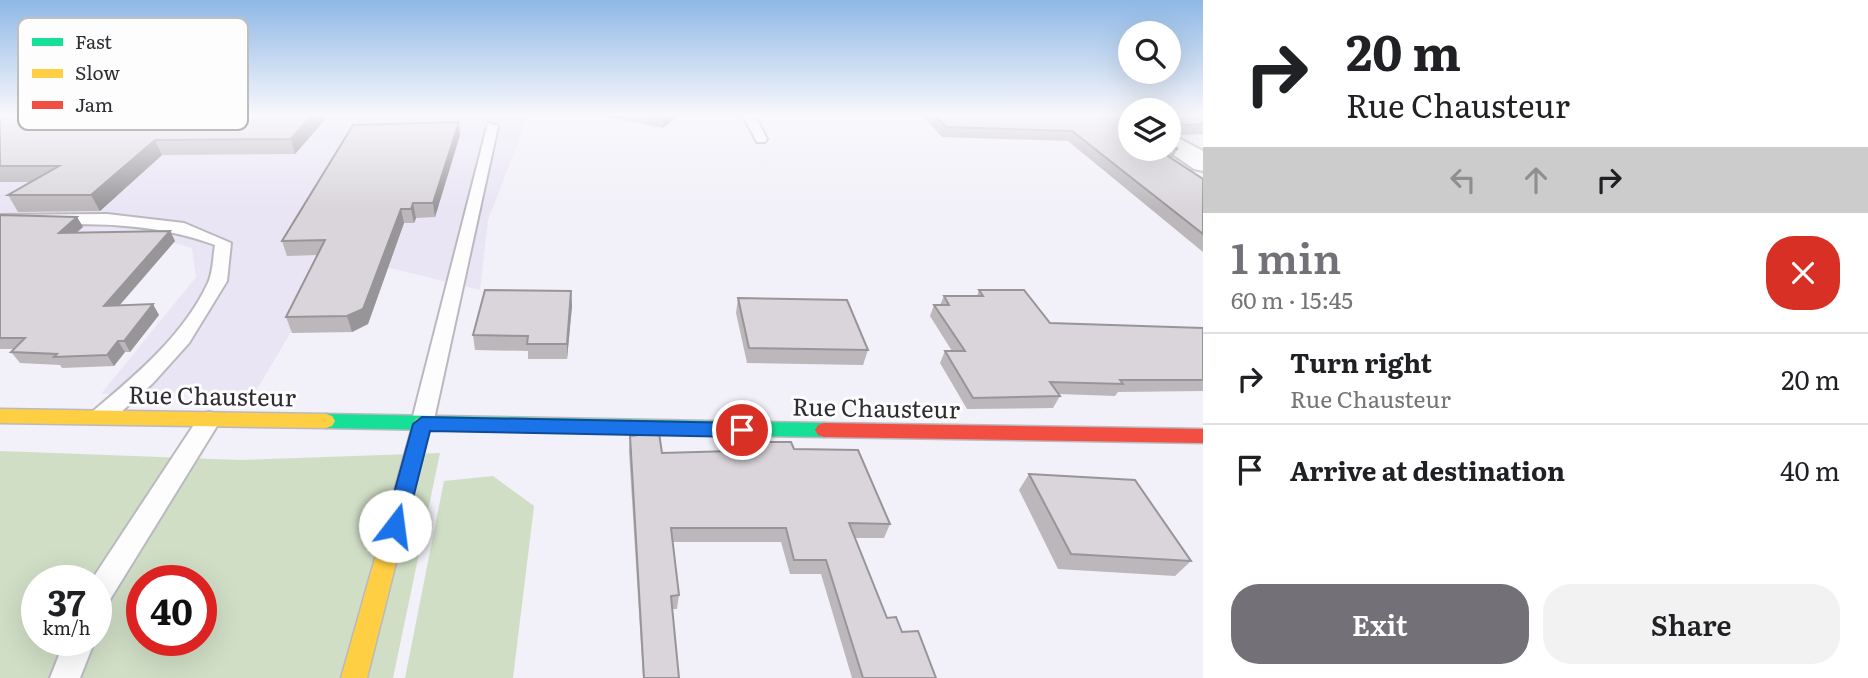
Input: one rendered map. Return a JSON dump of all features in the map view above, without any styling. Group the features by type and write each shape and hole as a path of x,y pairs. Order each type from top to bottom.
{"street":[{"path":"1181,148 1203,163"},
{"name":"Rue Chausteur","path":"0,416 1203,436"},
{"path":"354,678 422,424"}],"lane":[{"path":"422,424 487,146"},
{"path":"0,220 107,219 184,228 223,243 218,281 182,339 146,378 99,418"},
{"path":"112,572 209,420"},
{"path":"65,678 74,656"}],"shaded area":[{"path":"0,146 517,146 488,220 480,290 390,268 324,276 256,391 101,394 196,277 192,248 140,233 0,233"}],"green space":[{"path":"0,451 240,460 440,453 393,678 0,678"},
{"path":"493,476 534,506 513,678 405,678 444,481"}],"building":[{"path":"0,146 148,146 91,195 8,195 59,166 0,166"},
{"path":"340,146 451,146 433,203 413,203 411,209 401,209 363,309 347,316 286,317 325,240 282,241"},
{"path":"1091,146 1118,146 1118,161 1175,161 1203,179 1203,234"},
{"path":"0,215 77,217 59,233 170,231 104,306 153,304 124,341 118,341 107,355 54,357 57,354 11,352 25,338 0,338"},
{"path":"485,290 571,291 567,344 527,344 528,336 473,335"},
{"path":"979,290 1024,290 1050,323 1203,328 1203,380 1120,380 1123,384 1050,382 1060,396 973,398 945,351 965,351 934,305 949,305 944,296 983,296"},
{"path":"738,298 847,300 868,350 749,348"},
{"path":"659,433 662,453 732,451 730,442 791,442 794,449 858,450 890,524 849,523 887,618 896,617 902,632 918,631 936,678 863,678 826,560 794,560 786,528 671,528 679,595 671,596 679,678 644,678 630,436"},
{"path":"1029,474 1135,480 1191,561 1071,554"}],"traffic: fast":[{"path":"326,421 824,430"}],"traffic: slow":[{"path":"0,416 326,421"},
{"path":"354,678 422,424"}],"traffic: jam":[{"path":"824,430 1203,436"}],"route":[{"path":"395,526 422,424 742,430"}]}
